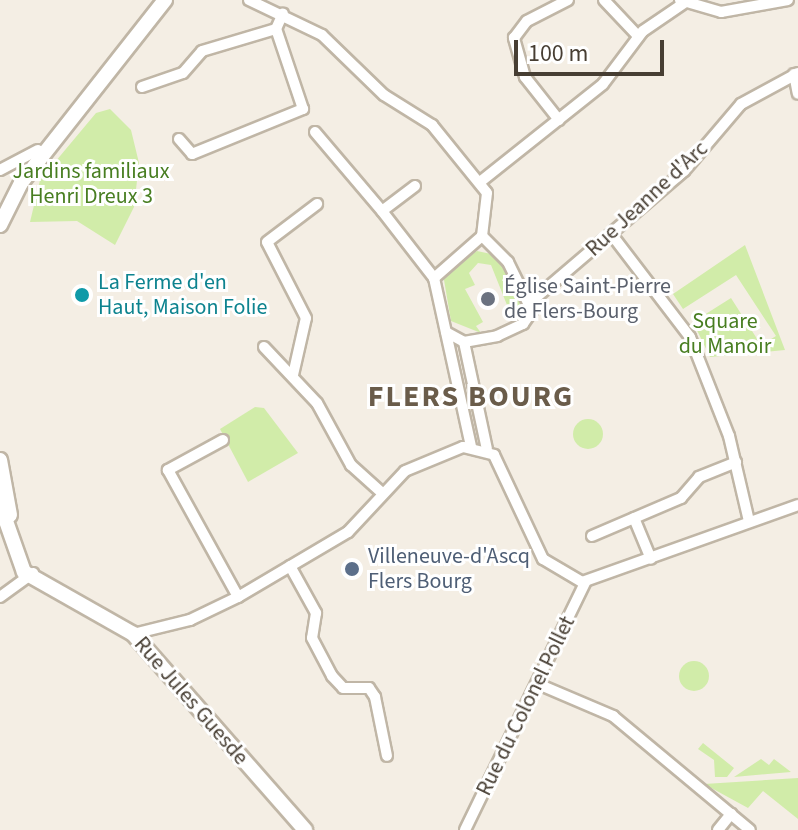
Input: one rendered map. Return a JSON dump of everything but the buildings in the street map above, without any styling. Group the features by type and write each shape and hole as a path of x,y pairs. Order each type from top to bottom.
{"street":[{"path":"0,199 127,44 152,0"},
{"path":"0,225 21,183 165,0"},
{"path":"249,0 283,13 322,35 384,95 426,119 480,182 490,205 482,236 434,278"},
{"path":"559,120 525,77 514,38 527,21 568,0"},
{"path":"604,0 638,36"},
{"path":"480,182 607,81 638,36 682,1 721,12 788,0"},
{"path":"179,139 192,154 303,109 276,29 283,13"},
{"path":"142,87 183,73 202,51 276,29"},
{"path":"796,74 798,94"},
{"name":"Rue Jeanne d'Arc","path":"464,342 516,329 533,300 684,171 741,104 796,74"},
{"path":"315,132 434,278 471,446"},
{"path":"0,170 38,150"},
{"path":"382,211 415,186"},
{"path":"293,375 306,318 267,242 317,204"},
{"path":"612,235 685,327 736,462 749,521"},
{"path":"482,236 533,300"},
{"path":"446,332 464,342 487,449 546,562 585,583 798,505"},
{"path":"264,347 321,409 351,465 381,492"},
{"path":"223,440 168,470 238,597"},
{"path":"133,634 190,620 238,597 348,532 381,492 428,458 471,446 487,449"},
{"name":"Rue Jules Guesde","path":"0,460 13,524 31,574"},
{"path":"592,536 634,518 736,462"},
{"name":"Rue Jules Guesde","path":"0,504 31,574 60,594 133,634 305,830"},
{"path":"634,518 651,559"},
{"path":"290,566 316,613 312,638 332,676 343,688 373,694 387,756"},
{"path":"0,597 31,574"},
{"name":"Rue du Colonel Pollet","path":"465,830 585,583"},
{"path":"538,684 613,716 750,830"},
{"path":"718,830 731,814"}],"green space":[{"name":"Jardins familiaux Henri Dreux 3","path":"110,109 131,130 139,163 134,207 115,245 77,221 30,222 40,180 96,113"},
{"name":"Square du Manoir","path":"745,245 785,350 710,357 693,322 731,298 761,345 776,336 736,275 683,309 673,294"},
{"path":"477,251 496,255 524,299 526,317 515,325 491,265 478,263 469,273 475,285 465,289 483,322 476,326 481,333 451,321 443,274"},
{"path":"255,407 264,408 298,453 248,482 220,429"},
{"path":"588,419 599,423 603,434 599,445 588,449 577,445 573,434 577,423"},
{"path":"694,661 705,665 709,676 705,687 694,691 683,687 679,676 683,665"},
{"path":"703,743 734,768 727,777 715,777 714,760 698,749"},
{"path":"761,759 769,765 774,759 791,772 734,777"},
{"path":"798,778 798,819 763,791 748,808 704,784"}],"place":[{"name":"La Ferme d'en Haut, Maison Folie","path":"82,295"},
{"name":"Église Saint-Pierre de Flers-Bourg","path":"488,299"},
{"name":"Villeneuve-d'Ascq Flers Bourg","path":"352,569"}],"district":[{"name":"FLERS BOURG","path":"471,397"}]}
